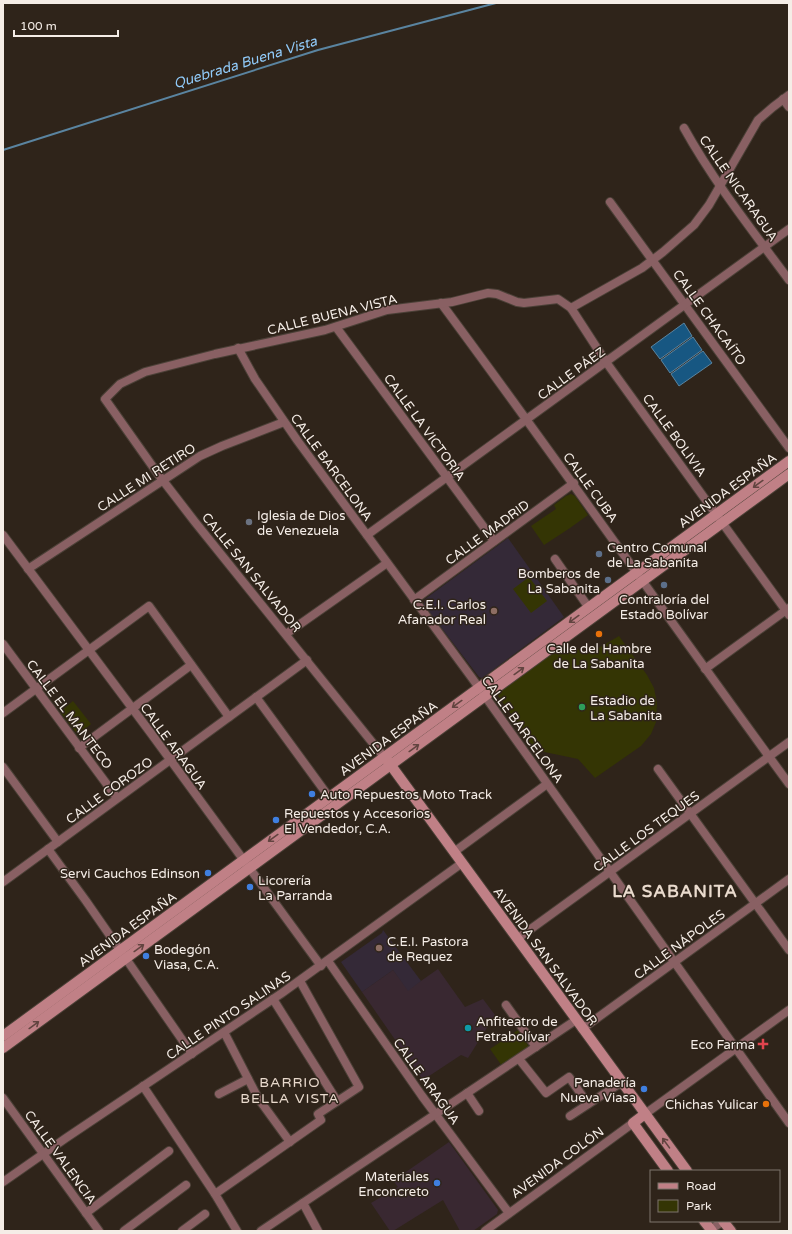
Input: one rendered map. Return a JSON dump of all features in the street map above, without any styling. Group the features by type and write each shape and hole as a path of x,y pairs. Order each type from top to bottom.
{"main road":[{"name":"AVENIDA ESPAÑA","path":"3,1036 123,954 640,577 720,518 789,461"},
{"name":"AVENIDA ESPAÑA","path":"720,518 789,474"},
{"name":"AVENIDA ESPAÑA","path":"482,692 589,608 640,577"},
{"name":"AVENIDA ESPAÑA","path":"246,864 329,797 388,761"},
{"name":"AVENIDA SAN SALVADOR","path":"388,761 686,1170"},
{"name":"AVENIDA ESPAÑA","path":"3,1048 123,954"},
{"name":"AVENIDA COLÓN","path":"633,1123 645,1114"},
{"path":"633,1123 667,1170"},
{"path":"705,1222 710,1231"},
{"path":"724,1222 731,1231"}],"street":[{"path":"571,308 653,260 694,225 720,187 758,120 786,97 789,107"},
{"name":"CALLE NICARAGUA","path":"684,128 698,154 720,187 789,280"},
{"name":"CALLE CHACAÍTO","path":"610,202 789,448"},
{"name":"CALLE PÁEZ","path":"367,535 789,229"},
{"name":"CALLE BUENA VISTA","path":"106,399 120,384 145,372 238,348 336,327 378,312 442,303 492,293 524,303 558,299 563,301 571,308"},
{"name":"CALLE CUBA","path":"442,303 528,419 705,669 789,784"},
{"name":"CALLE BOLIVIA","path":"571,308 606,362 788,611"},
{"name":"CALLE LA VICTORIA","path":"336,327 494,541"},
{"name":"CALLE BARCELONA","path":"238,348 255,379 284,422 482,692 789,1123"},
{"name":"CALLE SAN SALVADOR","path":"106,399 162,480 388,761"},
{"name":"CALLE MI RETIRO","path":"28,568 162,480 211,450 284,422"},
{"name":"CALLE MADRID","path":"414,600 574,483"},
{"name":"CALLE ARAGUA","path":"5,540 28,568 89,650 321,966"},
{"path":"555,559 589,608"},
{"path":"286,634 387,563"},
{"path":"3,713 149,606 229,717"},
{"path":"705,669 788,611"},
{"name":"CALLE EL MANTECO","path":"3,644 117,798"},
{"name":"CALLE COROZO","path":"3,882 307,660"},
{"path":"79,748 191,665"},
{"path":"256,697 329,797"},
{"name":"CALLE LOS TEQUES","path":"517,939 789,742"},
{"path":"3,767 58,842"},
{"path":"658,769 789,950"},
{"path":"454,852 547,784"},
{"path":"48,849 192,1054"},
{"name":"CALLE PINTO SALINAS","path":"3,1182 300,981 462,863"},
{"name":"CALLE NÁPOLES","path":"582,1029 789,879"},
{"name":"CALLE ARAGUA","path":"328,960 436,1114 510,1213"},
{"path":"215,1194 321,1120 318,1114 359,1087 300,981"},
{"path":"273,999 337,1101"},
{"path":"506,1005 536,1047"},
{"path":"645,1114 789,1010"},
{"path":"261,1231 576,1020"},
{"path":"224,1032 258,1098 290,1142"},
{"path":"519,1058 546,1093 569,1077 588,1104"},
{"path":"219,1094 248,1079"},
{"path":"570,1116 622,1082"},
{"path":"143,1086 215,1194 237,1231"},
{"path":"467,1093 479,1111"},
{"name":"CALLE VALENCIA","path":"3,1098 99,1231"},
{"name":"AVENIDA COLÓN","path":"485,1231 633,1123"},
{"path":"86,1213 169,1151"},
{"path":"124,1231 186,1185"},
{"path":"303,1203 318,1231"},
{"path":"182,1231 205,1214"},
{"path":"710,1231 722,1222"}],"shaded area":[{"name":"C.E.I. Carlos Afanador Real","path":"508,538 564,617 482,678 479,677 424,605 425,599"},
{"name":"C.E.I. Pastora de Requez","path":"383,930 421,981 408,991 393,970 362,992 341,962 382,933"},
{"path":"438,969 465,1007 483,999 495,1015 468,1058 461,1055 423,1080 362,992 393,970 408,990"},
{"name":"Materiales Enconcreto","path":"449,1142 498,1210 497,1214 473,1231 460,1231 443,1200 393,1231 390,1231 371,1203 398,1187 392,1179 400,1174 403,1174"}],"green space":[{"path":"571,494 575,496 588,515 544,545 531,526 556,509 554,505"},
{"path":"529,577 547,601 531,613 513,589"},
{"name":"Estadio de La Sabanita","path":"619,636 647,675 654,688 657,703 656,722 651,734 641,746 595,778 578,759 535,750 496,693 563,645 590,653"},
{"path":"73,701 91,724 78,735 60,712"},
{"path":"518,1030 529,1047 502,1066 490,1049"}],"water":[{"path":"684,323 692,336 660,359 651,347"},
{"path":"693,337 702,350 670,373 661,360"},
{"path":"703,351 712,363 679,386 671,374"}],"waterway":[{"name":"Quebrada Buena Vista","path":"3,150 318,50 496,3"}],"place":[{"name":"Iglesia de Dios de Venezuela","path":"249,522"},
{"name":"Centro Comunal de La Sabanita","path":"599,554"},
{"name":"Bomberos de La Sabanita","path":"608,580"},
{"name":"Contraloría del Estado Bolívar","path":"664,585"},
{"name":"C.E.I. Carlos Afanador Real","path":"494,611"},
{"name":"Calle del Hambre de La Sabanita","path":"599,634"},
{"name":"Estadio de La Sabanita","path":"582,707"},
{"name":"Auto Repuestos Moto Track","path":"312,794"},
{"name":"Repuestos y Accesorios El Vendedor, C.A.","path":"276,820"},
{"name":"Servi Cauchos Edinson","path":"208,873"},
{"name":"Licorería La Parranda","path":"250,887"},
{"name":"C.E.I. Pastora de Requez","path":"379,948"},
{"name":"Bodegón Viasa, C.A.","path":"146,956"},
{"name":"Anfiteatro de Fetrabolívar","path":"468,1028"},
{"name":"Eco Farma","path":"763,1044"},
{"name":"Panadería Nueva Viasa","path":"644,1089"},
{"name":"Chichas Yulicar","path":"766,1104"},
{"name":"Materiales Enconcreto","path":"437,1183"}],"district":[{"name":"LA SABANITA","path":"675,891"},
{"name":"BARRIO BELLA VISTA","path":"290,1090"}]}
